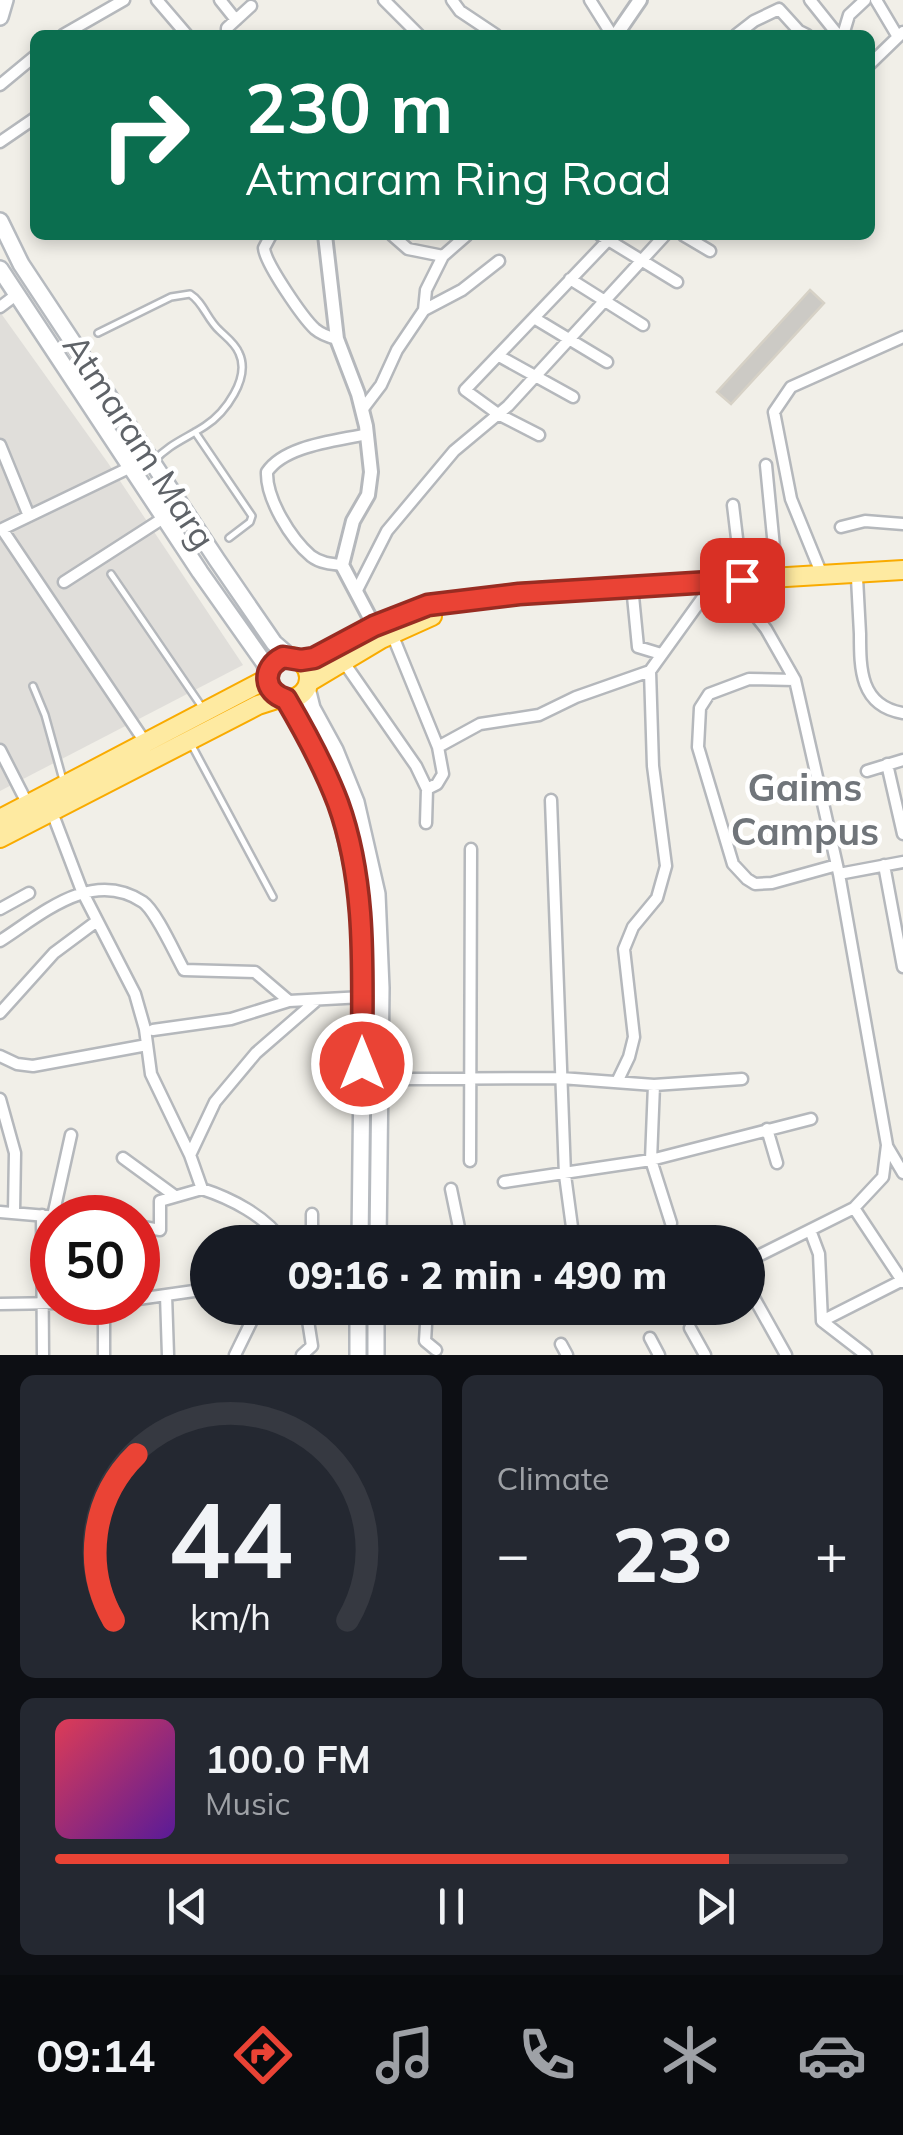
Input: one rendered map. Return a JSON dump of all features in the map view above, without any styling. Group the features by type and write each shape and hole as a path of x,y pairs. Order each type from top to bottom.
{"highway":[{"path":"0,819 205,712 267,676 278,659 314,658 374,626 428,605 632,586 903,570"},
{"path":"0,838 258,705 298,696 342,660 392,634 484,598"},
{"path":"295,658 308,670 308,685"},
{"path":"267,676 271,690 284,699"}],"main road":[{"path":"0,17 4,0"},
{"name":"Atmaram Marg","path":"0,220 21,264 274,643 295,658"},
{"name":"Atmaram Marg","path":"0,269 266,664 267,676"},
{"path":"308,685 312,708 335,750 356,802 377,894 381,988 378,1225"},
{"path":"284,699 319,757 339,807 359,896 363,997 360,1225"},
{"path":"358,1325 358,1355"},
{"path":"376,1325 376,1355"}],"street":[{"path":"72,30 124,0"},
{"path":"156,0 183,30"},
{"path":"220,0 236,20"},
{"path":"384,0 414,30"},
{"path":"452,0 460,11 488,30"},
{"path":"590,0 611,30"},
{"path":"618,30 640,0"},
{"path":"810,0 836,30"},
{"path":"842,30 849,15 865,0"},
{"path":"875,59 901,34 876,0"},
{"path":"227,30 251,6"},
{"path":"742,30 779,9 797,30"},
{"path":"0,85 30,60"},
{"path":"0,142 30,121"},
{"path":"269,240 264,248 267,265 308,322 318,332 337,340"},
{"path":"326,240 337,340 362,410 371,472 368,495 353,521 342,566 371,620"},
{"path":"398,240 408,249 443,256"},
{"path":"424,310 426,290 443,256 461,240"},
{"path":"540,435 498,414 465,390 604,240"},
{"path":"611,240 677,282"},
{"path":"356,592 387,531 454,451 536,376 659,240"},
{"path":"691,240 710,251"},
{"path":"362,410 424,310 462,290 499,261"},
{"path":"570,279 643,325"},
{"path":"0,307 16,295"},
{"path":"534,318 607,362"},
{"path":"822,575 791,499 774,412 791,387 903,336"},
{"path":"499,356 574,397"},
{"path":"342,566 323,563 300,543 269,491 267,472 275,461 302,450 367,434"},
{"path":"1,449 28,516"},
{"path":"766,465 777,578"},
{"path":"133,466 1,530 143,738"},
{"path":"617,1082 634,1036 624,948 633,927 656,898 666,866 653,766 650,671 728,581 733,505"},
{"path":"64,582 165,516"},
{"path":"842,527 865,521 903,524"},
{"path":"857,578 862,681 884,708 903,713"},
{"path":"728,581 766,629 796,680 838,869 887,1145 883,1176 854,1208 765,1253"},
{"path":"632,586 638,647 661,654"},
{"path":"392,634 438,747 443,774 437,784 426,789"},
{"path":"342,660 416,766 426,789 426,823"},
{"path":"438,747 480,724 539,715 650,671"},
{"path":"796,680 749,679 710,694 700,708 698,747 733,864 746,880 755,884 903,862"},
{"path":"0,750 25,800"},
{"path":"866,771 903,760"},
{"path":"888,764 903,834"},
{"path":"552,800 564,1176 571,1225"},
{"path":"56,820 82,892 134,994 151,1074 202,1189"},
{"path":"470,1161 471,849"},
{"path":"884,864 903,967"},
{"path":"0,941 82,892 115,891 146,904 184,970 255,972 289,1001"},
{"path":"0,909 30,893"},
{"path":"0,1013 54,953 96,921"},
{"path":"153,1030 231,1020 289,1001 363,997"},
{"path":"190,1155 215,1102 256,1053 318,999"},
{"path":"0,1056 33,1066 147,1045"},
{"path":"380,1079 561,1078 654,1085 742,1079"},
{"path":"654,1085 651,1160 672,1223"},
{"path":"0,1100 14,1152 14,1212"},
{"path":"504,1182 651,1160 811,1119"},
{"path":"767,1129 777,1162"},
{"path":"54,1195 71,1135"},
{"path":"887,1145 903,1173"},
{"path":"123,1158 176,1196"},
{"path":"450,1188 458,1225"},
{"path":"160,1200 202,1189 230,1198 265,1225"},
{"path":"822,1322 903,1281 854,1208"},
{"path":"0,1212 30,1213"},
{"path":"312,1214 312,1225"},
{"path":"810,1230 819,1254 822,1322"},
{"path":"160,1296 190,1292"},
{"path":"166,1295 168,1355"},
{"path":"0,1304 30,1304"},
{"path":"765,1317 786,1355"},
{"path":"822,1322 866,1355"},
{"path":"43,1325 43,1355"},
{"path":"104,1325 104,1355"},
{"path":"235,1355 250,1325"},
{"path":"302,1355 312,1346 309,1325"},
{"path":"426,1325 425,1341 436,1350"},
{"path":"690,1328 705,1355"},
{"path":"650,1338 658,1355"}],"lane":[{"path":"98,333 176,296 190,294 232,342 242,361 242,373 217,417 165,449 154,461"},
{"path":"195,432 252,516 250,522 228,538"},
{"path":"112,574 205,712"},
{"path":"33,686 62,780"},
{"path":"189,740 273,897"}],"shaded area":[{"path":"0,312 108,463 243,665 0,791"}],"building":[{"path":"810,290 824,303 731,404 717,392"}],"district":[{"name":"Gaims Campus","path":"805,810"}],"route":[{"path":"362,1064 359,896 353,858 339,807 319,757 286,699 275,695 268,685 269,668 283,657 314,658 374,626 428,605 519,594 742,580"}]}
